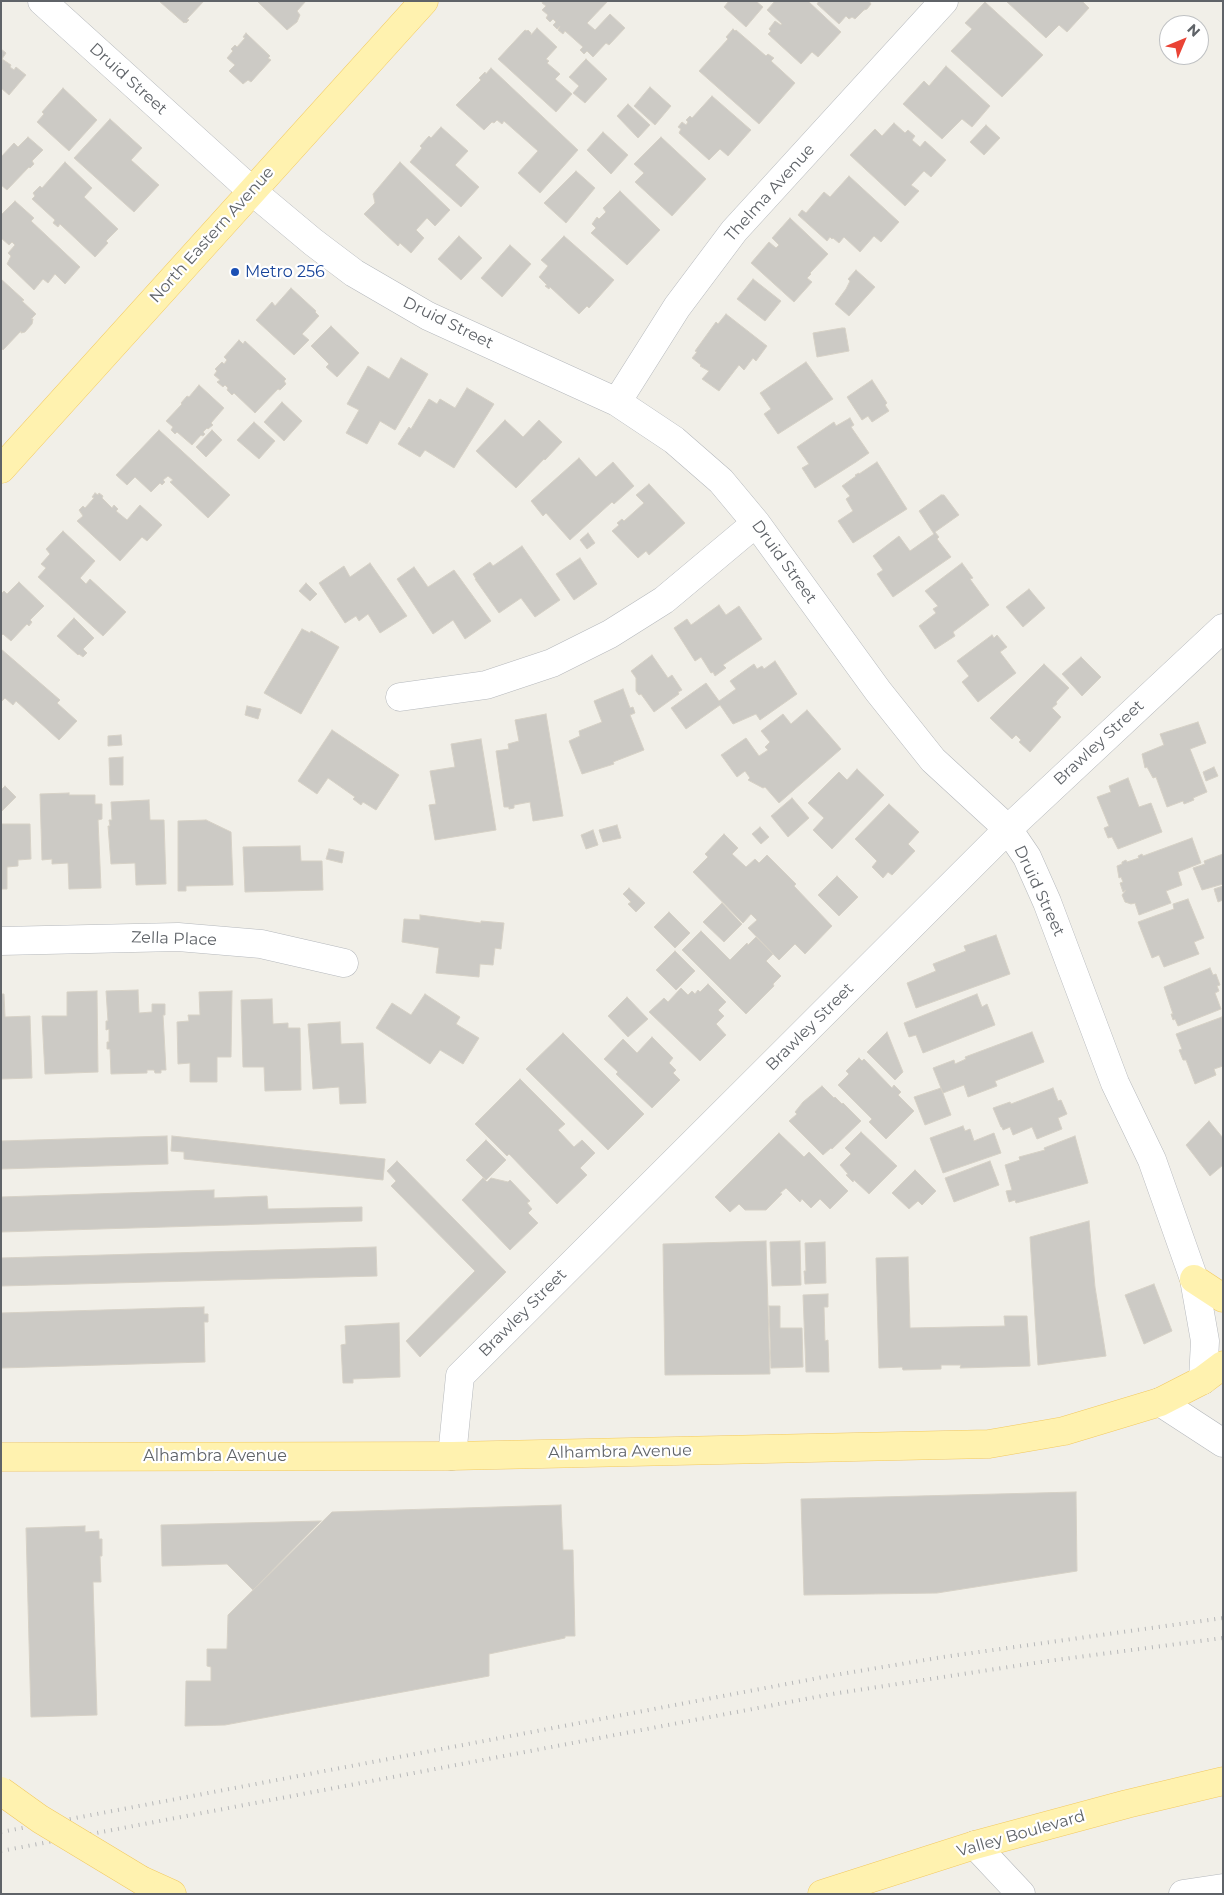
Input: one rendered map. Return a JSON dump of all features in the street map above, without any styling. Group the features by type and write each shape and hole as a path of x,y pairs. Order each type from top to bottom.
{"main road":[{"name":"North Eastern Avenue","path":"1,469 424,1"},
{"path":"1194,1279 1223,1298"},
{"name":"Alhambra Avenue","path":"1,1457 452,1456 989,1444 1064,1431 1160,1402 1213,1372"},
{"name":"Valley Boulevard","path":"822,1894 975,1846 1127,1804 1223,1781"},
{"path":"1,1791 40,1818 141,1880 172,1894"}],"street":[{"name":"Druid Street","path":"42,1 252,191 313,242 354,273 420,311 617,402 674,440 722,481 756,522 878,691 933,760 1008,829 1027,857 1047,902 1114,1083 1152,1160 1194,1279 1205,1341 1213,1372"},
{"name":"Thelma Avenue","path":"617,402 677,307 734,231 944,1"},
{"path":"400,697 486,685 552,664 610,634 664,600 756,522"},
{"name":"Brawley Street","path":"452,1456 460,1376 1008,829 1223,628"},
{"name":"Zella Place","path":"1,941 178,937 260,944 344,963"},
{"path":"1160,1402 1223,1443"},
{"path":"975,1846 1022,1894"},
{"path":"1183,1894 1223,1888"}],"building":[{"path":"159,1 204,1 187,19 189,20 184,23"},
{"path":"257,1 306,1 297,11 300,15 297,22 287,30"},
{"path":"543,1 608,1 587,23 595,30 610,14 625,28 609,45 606,43 593,57 587,51 584,54 580,50 583,47 565,31 563,34 558,30 560,26 557,29 553,25 556,22 553,19 550,22 546,18 548,15 542,10 546,6 542,3"},
{"path":"729,1 756,1 763,7 746,27 724,7"},
{"path":"775,1 808,1 841,32 818,57 812,52 801,64 768,34 775,21 782,24 767,10"},
{"path":"819,1 869,1 871,4 855,19 852,17 849,19 846,16 839,24 817,4"},
{"path":"1006,1 1082,1 1089,8 1067,32 1059,25 1046,38"},
{"path":"985,2 1043,55 1002,97 951,51 972,29 965,23"},
{"path":"537,28 557,47 546,59 549,61 547,63 560,74 555,79 572,94 556,112 498,59 525,30 528,30 531,35"},
{"path":"733,29 766,56 768,54 774,58 771,61 795,83 759,124 699,71 728,39 726,37"},
{"path":"246,33 270,56 268,58 271,60 251,82 248,80 243,84 229,71 235,65 227,58 233,51 231,49 235,45 237,47 245,38 243,37"},
{"path":"1,49 6,53 2,59 11,65 10,67 14,70 16,67 26,75 9,95 1,88"},
{"path":"586,59 607,79 585,103 573,93 579,86 569,77"},
{"path":"946,66 990,106 972,127 962,119 942,139 903,104 924,81 929,86"},
{"path":"491,68 578,150 540,193 518,173 538,151 504,121 502,124 497,120 494,123 492,122 484,130 456,105 481,80 479,78"},
{"path":"650,87 671,106 655,125 634,106"},
{"path":"63,88 97,120 69,151 37,122 44,114 42,112"},
{"path":"712,96 751,130 728,156 720,149 709,160 679,133 681,129 678,127 682,122 686,125 688,122 686,120 690,116 692,118"},
{"path":"628,104 650,125 638,138 617,116"},
{"path":"110,119 142,148 131,160 159,185 134,212 74,158"},
{"path":"894,123 905,133 908,130 915,136 912,140 920,147 925,141 946,160 931,177 924,171 911,185 919,191 905,206 850,155 875,129 882,136"},
{"path":"986,125 1000,138 984,155 970,142"},
{"path":"441,127 468,151 455,165 479,187 461,207 410,162 422,148 420,146"},
{"path":"603,132 628,155 611,174 587,150"},
{"path":"28,137 43,150 32,161 34,164 7,190 1,185 1,157 14,143 18,147"},
{"path":"661,137 706,179 672,216 635,182 644,173 634,164"},
{"path":"65,162 92,188 84,197 118,229 106,241 108,243 95,257 60,224 58,227 53,223 55,220 32,199 35,196 33,193 40,186 42,188"},
{"path":"400,162 450,210 435,226 427,218 416,230 424,238 411,253 400,243 398,246 364,214 375,203 373,194"},
{"path":"576,171 595,188 566,223 544,203"},
{"path":"849,176 899,222 881,242 874,236 860,252 844,237 839,243 830,237 827,241 798,215 802,210 806,213 824,192 830,197"},
{"path":"620,191 660,230 627,265 591,233 596,228 592,224 597,217 599,219 606,212 603,208"},
{"path":"15,201 34,218 31,221 80,267 65,284 55,274 48,283 43,279 34,290 7,264 11,256 8,253 15,245 12,242 9,245 1,238 1,215"},
{"path":"790,218 828,254 810,273 807,278 812,282 794,302 751,263 769,242 776,248 779,245 772,238"},
{"path":"459,236 482,258 461,280 438,259"},
{"path":"564,236 614,280 589,308 587,306 579,314 550,287 549,289 545,286 547,285 539,277 548,266 541,260"},
{"path":"510,245 531,264 502,297 481,278"},
{"path":"856,270 875,287 849,316 835,304 846,289 850,281 848,279"},
{"path":"1,279 36,314 31,319 33,319 32,324 25,332 21,333 21,331 3,350 1,348"},
{"path":"753,279 781,301 765,321 737,299"},
{"path":"291,288 319,316 302,334 309,340 294,355 256,320 272,302 275,306"},
{"path":"726,314 767,346 756,361 753,358 744,370 739,365 719,391 702,379 709,371 692,358 716,322 718,324"},
{"path":"331,326 359,353 337,377 326,367 329,364 311,346"},
{"path":"845,328 849,351 817,357 813,333"},
{"path":"239,340 243,344 245,341 286,379 284,381 286,384 280,390 278,389 255,413 234,393 232,395 225,385 223,387 217,382 220,380 214,375 217,371 215,369 222,362 224,364 227,360 224,357"},
{"path":"401,358 428,374 395,430 380,421 367,444 346,433 359,410 347,404 368,366 389,379"},
{"path":"806,362 833,399 778,434 764,414 771,409 760,393"},
{"path":"872,380 887,403 885,405 889,411 872,422 868,416 862,420 847,397"},
{"path":"199,385 224,408 211,423 213,425 207,428 203,432 205,434 201,435 192,445 177,432 175,434 171,430 173,427 166,421"},
{"path":"467,388 494,404 454,468 425,450 420,457 398,444 409,427 411,429 429,399 437,404 440,399 455,408"},
{"path":"282,402 302,421 284,441 264,422"},
{"path":"850,418 854,425 851,427 869,453 815,488 802,468 809,464 797,447 834,422 836,426"},
{"path":"505,420 523,437 539,420 562,442 516,488 476,451"},
{"path":"254,422 275,441 259,459 237,440"},
{"path":"159,430 230,495 208,518 170,482 173,480 168,476 163,480 165,482 162,485 160,483 151,492 135,477 127,485 116,475"},
{"path":"212,430 222,440 206,457 196,447"},
{"path":"579,458 596,477 613,462 634,486 614,504 612,502 570,540 546,513 543,516 531,501"},
{"path":"877,462 907,509 853,543 838,521 853,511 846,499 850,496 842,486 855,475"},
{"path":"649,484 685,523 649,555 646,551 638,558 612,531 619,525 617,523 622,519 624,521 644,503 636,495"},
{"path":"95,493 103,496 102,498 112,508 114,505 118,509 116,511 127,520 140,505 162,525 147,541 142,537 120,561 77,521 83,516 79,510 83,506 85,508 94,498 92,497"},
{"path":"941,495 944,495 959,515 935,532 939,537 937,539 951,557 893,597 877,574 883,570 873,556 899,536 910,551 934,534 919,511"},
{"path":"63,531 95,561 80,578 86,584 90,579 126,612 103,636 38,577 46,568 41,564 50,554 46,549"},
{"path":"588,533 595,543 587,549 580,540"},
{"path":"522,546 560,600 535,617 521,598 499,613 473,574 490,562 493,566"},
{"path":"580,558 597,584 574,600 556,574"},
{"path":"370,563 407,616 380,633 368,614 359,621 356,616 345,623 319,583 344,566 350,577"},
{"path":"962,563 973,578 970,579 989,605 953,632 955,636 935,649 919,626 936,613 933,609 938,606 925,591"},
{"path":"414,567 428,587 454,570 491,621 465,639 453,620 433,634 397,579"},
{"path":"19,582 44,606 30,620 32,622 29,626 27,624 11,641 3,634 1,636 1,594 4,591 7,594"},
{"path":"306,583 317,594 310,601 299,591"},
{"path":"1029,589 1045,608 1023,627 1006,607"},
{"path":"719,605 726,615 739,606 762,639 723,665 726,668 715,676 701,657 695,661 674,628 687,619 691,625"},
{"path":"74,618 94,638 83,649 87,653 83,657 78,655 57,636"},
{"path":"302,629 310,633 311,631 339,647 301,714 264,693"},
{"path":"992,635 994,638 997,635 1007,647 1000,652 1016,673 978,702 962,682 969,676 957,661"},
{"path":"1,649 60,700 57,703 77,721 59,740 16,701 13,705 5,698 1,702"},
{"path":"652,655 668,678 672,675 682,690 654,712 641,694 639,695 636,691 636,678 631,671"},
{"path":"1081,657 1101,677 1082,696 1062,674"},
{"path":"775,661 797,694 760,720 756,714 733,724 720,705 686,729 671,708 706,683 719,701 736,689 730,681 754,664 757,669 762,666 764,669"},
{"path":"1044,664 1069,688 1052,708 1061,717 1030,752 1019,742 1021,740 1016,735 1012,739 990,718"},
{"path":"623,689 630,708 633,707 635,713 630,715 644,750 613,762 614,764 582,774 569,741 580,736 579,731 602,722 594,701"},
{"path":"247,706 261,709 258,719 245,715"},
{"path":"807,710 841,749 779,803 765,787 763,788 748,780 750,778 745,771 737,777 721,755 746,738 759,756 768,750 765,747 770,742 761,731 783,714 791,724"},
{"path":"546,714 563,816 533,821 530,802 514,805 514,808 509,809 509,807 504,807 496,751 509,749 508,744 519,741 515,720"},
{"path":"1198,722 1206,743 1190,749 1207,792 1184,804 1183,801 1167,807 1156,777 1153,778 1147,767 1145,768 1142,754 1164,745 1160,734"},
{"path":"332,730 399,775 376,810 363,802 361,805 353,799 355,797 328,778 317,794 298,781"},
{"path":"121,735 122,745 108,746 108,736"},
{"path":"481,739 496,830 435,840 429,805 436,804 430,771 455,767 451,744"},
{"path":"123,757 123,785 110,785 109,758"},
{"path":"1214,767 1218,776 1206,781 1203,772"},
{"path":"857,769 884,795 832,849 813,830 824,818 808,803 839,772 847,780"},
{"path":"1128,778 1139,807 1151,803 1162,832 1118,849 1112,837 1108,838 1104,828 1109,826 1097,797 1111,792 1109,786"},
{"path":"5,786 16,797 1,812 1,790"},
{"path":"69,793 69,795 95,795 95,804 102,804 102,819 98,820 101,888 69,889 68,863 52,864 52,859 42,860 40,794"},
{"path":"792,798 809,818 788,837 771,816"},
{"path":"149,800 150,820 164,820 166,884 136,885 135,863 111,864 108,826 110,826 109,820 112,820 111,802"},
{"path":"889,804 919,832 908,844 915,851 892,875 888,872 883,878 872,867 877,861 855,839"},
{"path":"206,820 231,832 233,885 186,886 186,891 178,891 178,821"},
{"path":"1,824 30,824 31,859 18,860 18,866 7,867 7,889 1,889"},
{"path":"617,825 621,838 603,842 599,830"},
{"path":"760,827 769,837 761,844 752,834"},
{"path":"593,830 598,845 586,849 581,835"},
{"path":"724,834 738,848 732,854 746,867 755,859 759,863 767,855 796,884 794,886 832,926 805,954 795,944 779,960 748,928 757,920 751,914 743,923 693,872 708,857 705,854"},
{"path":"1192,838 1201,863 1178,872 1182,885 1166,891 1171,903 1139,915 1135,903 1125,902 1122,895 1126,890 1123,892 1120,883 1123,882 1121,877 1119,878 1117,866 1126,860 1127,862 1139,858 1138,856 1142,854 1143,856"},
{"path":"300,846 301,861 322,861 323,890 245,892 243,847"},
{"path":"329,849 344,852 342,863 326,859"},
{"path":"1223,854 1223,884 1202,890 1193,868 1205,864 1204,861"},
{"path":"837,876 858,897 839,916 818,895"},
{"path":"1223,886 1223,900 1218,902 1214,889"},
{"path":"629,888 645,903 636,912 628,904 631,902 623,894"},
{"path":"1188,899 1204,938 1194,942 1199,954 1164,967 1159,955 1152,958 1138,922 1174,909 1173,904"},
{"path":"722,903 742,924 724,942 703,922"},
{"path":"669,912 690,933 675,948 654,927"},
{"path":"420,915 481,923 481,921 504,923 501,949 495,948 493,965 480,964 479,977 436,973 439,948 402,942 404,919 420,920"},
{"path":"701,931 730,960 756,937 773,954 766,961 781,976 773,984 774,986 746,1014 682,950"},
{"path":"996,935 1010,974 916,1008 907,983 936,971 933,964 966,951 964,946"},
{"path":"675,951 695,971 676,990 656,970"},
{"path":"1210,968 1213,975 1216,974 1220,985 1217,986 1219,991 1215,993 1221,1009 1178,1026 1175,1019 1173,1020 1171,1014 1173,1014 1164,987"},
{"path":"708,984 726,1002 718,1010 724,1016 716,1024 726,1035 700,1061 649,1012 664,998 668,1002 681,988 688,995 692,991 695,994"},
{"path":"138,990 139,1013 152,1012 152,1004 165,1004 165,1015 163,1015 166,1070 161,1070 161,1073 147,1070 147,1073 111,1074 110,1049 107,1049 109,1029 106,1030 106,1021 108,1021 106,991"},
{"path":"97,991 98,1072 45,1074 42,1016 67,1016 67,992"},
{"path":"232,991 231,1057 217,1057 217,1082 190,1082 190,1063 178,1064 177,1022 189,1021 188,1015 200,1015 199,992"},
{"path":"1,994 4,994 5,1017 30,1016 32,1078 1,1079"},
{"path":"425,994 460,1017 456,1024 479,1038 463,1064 440,1050 430,1064 376,1028 392,1003 411,1015"},
{"path":"977,994 982,1007 987,1004 995,1025 923,1053 916,1035 909,1037 904,1023"},
{"path":"627,997 648,1019 628,1037 608,1016"},
{"path":"272,999 273,1024 288,1023 288,1028 300,1028 301,1090 265,1091 264,1067 243,1067 241,1000"},
{"path":"1222,1017 1223,1066 1214,1069 1216,1075 1195,1084 1186,1060 1183,1060 1179,1050 1182,1049 1176,1034"},
{"path":"340,1022 341,1044 363,1043 366,1103 340,1104 339,1087 313,1089 308,1024"},
{"path":"887,1032 903,1072 895,1080 867,1052"},
{"path":"1032,1032 1044,1062 995,1081 997,1086 968,1097 964,1085 943,1093 933,1068 954,1060 955,1064 966,1059 965,1057"},
{"path":"563,1033 644,1114 608,1150 526,1069"},
{"path":"652,1037 673,1058 669,1063 676,1070 673,1073 680,1080 652,1108 616,1074 618,1072 604,1059 623,1039 637,1053"},
{"path":"859,1058 862,1061 864,1059 892,1088 894,1085 901,1092 898,1095 914,1111 886,1139 869,1122 872,1119 838,1085 849,1074 846,1071"},
{"path":"520,1079 565,1124 558,1130 574,1147 582,1140 595,1153 580,1168 587,1175 557,1204 509,1154 507,1156 475,1124"},
{"path":"822,1086 861,1121 832,1149 823,1155 789,1121 797,1114 795,1112 803,1102"},
{"path":"941,1088 951,1115 925,1125 914,1097"},
{"path":"1053,1088 1058,1101 1061,1100 1067,1114 1058,1118 1062,1129 1037,1139 1032,1127 1013,1135 1010,1127 1003,1130 993,1108 1010,1102 1011,1104"},
{"path":"1209,1121 1223,1138 1223,1165 1210,1176 1186,1145"},
{"path":"963,1126 965,1131 970,1129 974,1141 994,1133 1001,1153 943,1173 930,1138"},
{"path":"861,1132 897,1166 869,1194 846,1175 848,1174 840,1165 851,1154 845,1148"},
{"path":"779,1133 804,1157 809,1152 848,1191 830,1209 820,1199 811,1208 802,1199 800,1202 786,1188 766,1210 745,1210 739,1204 730,1212 715,1197"},
{"path":"167,1136 168,1164 1,1169 1,1141"},
{"path":"172,1136 385,1159 383,1180 184,1159 184,1152 171,1151"},
{"path":"1075,1136 1088,1183 1016,1203 1015,1200 1009,1202 1006,1191 1012,1190 1005,1165 1020,1160 1019,1157 1045,1150 1044,1148"},
{"path":"486,1140 506,1160 486,1180 466,1160"},
{"path":"397,1161 506,1272 420,1357 406,1341 475,1271 391,1186 396,1181 387,1171"},
{"path":"990,1161 999,1185 954,1202 945,1178"},
{"path":"915,1170 936,1191 922,1205 918,1201 909,1209 892,1193"},
{"path":"483,1178 487,1182 491,1178 508,1182 510,1180 530,1201 527,1203 532,1209 528,1213 538,1223 510,1250 462,1200"},
{"path":"214,1190 214,1198 267,1196 268,1209 362,1207 362,1221 1,1232 1,1197"},
{"path":"1089,1221 1095,1287 1106,1356 1038,1365 1030,1237"},
{"path":"766,1241 770,1374 665,1375 663,1244"},
{"path":"800,1241 801,1285 772,1286 770,1242"},
{"path":"825,1242 826,1283 805,1284 805,1243"},
{"path":"376,1247 377,1276 1,1286 1,1258"},
{"path":"908,1257 910,1328 1005,1326 1004,1316 1027,1316 1030,1366 960,1368 961,1365 941,1365 941,1369 903,1370 902,1367 879,1368 876,1258"},
{"path":"1154,1284 1172,1331 1144,1344 1125,1295"},
{"path":"828,1294 828,1307 824,1307 825,1341 828,1340 829,1372 806,1372 803,1295"},
{"path":"769,1306 780,1306 780,1328 802,1328 803,1367 771,1368"},
{"path":"204,1307 204,1314 208,1314 208,1322 204,1322 205,1362 1,1368 1,1313"},
{"path":"399,1323 400,1377 353,1379 353,1383 343,1383 341,1345 346,1344 345,1326"},
{"path":"1076,1492 1077,1571 937,1593 804,1595 801,1499"},
{"path":"561,1505 563,1550 573,1550 575,1636 565,1636 565,1638 489,1654 489,1676 225,1725 185,1726 186,1681 211,1681 211,1667 207,1666 207,1649 227,1649 228,1615 332,1512"},
{"path":"321,1521 253,1590 227,1564 162,1566 161,1525"},
{"path":"85,1526 85,1532 99,1531 99,1539 102,1539 102,1556 100,1556 101,1582 93,1582 97,1715 31,1717 26,1528"}],"railway":[{"path":"1,1832 829,1676 943,1657 1223,1618"},
{"path":"1,1851 832,1694 1048,1661 1223,1638"}],"place":[{"name":"Metro 256","path":"235,272"}]}
